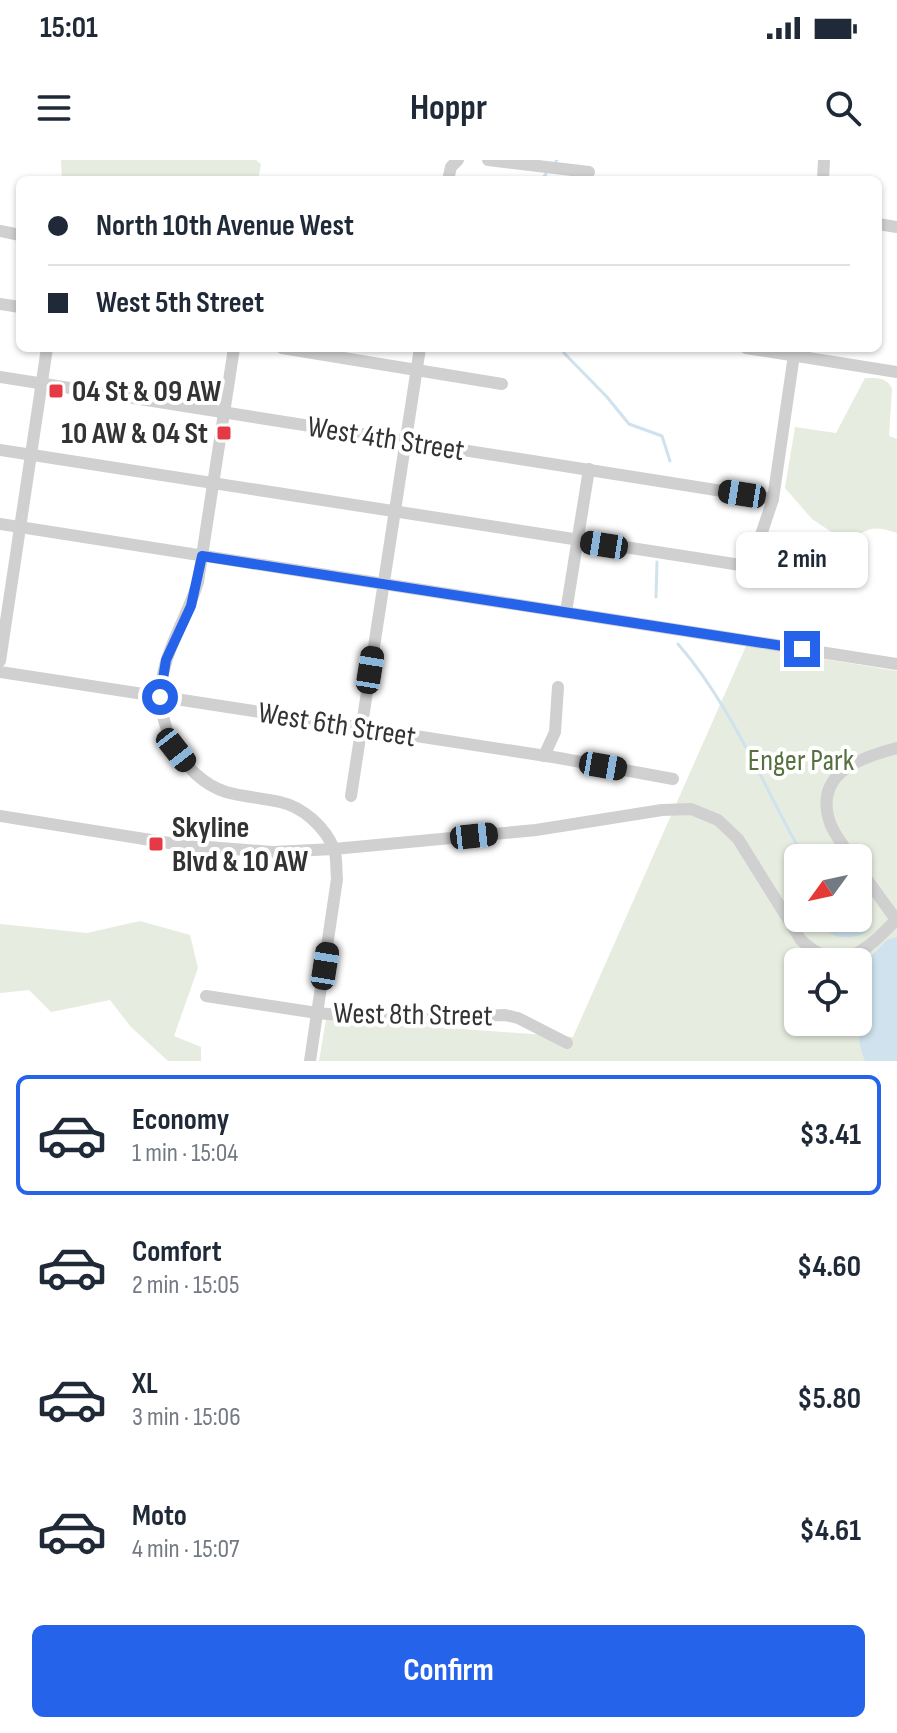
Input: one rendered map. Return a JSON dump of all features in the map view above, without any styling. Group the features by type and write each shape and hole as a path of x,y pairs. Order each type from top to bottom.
{"street":[{"path":"488,160 589,172"},
{"path":"0,661 46,352"},
{"path":"233,352 202,556 191,606 166,660 160,697 165,724 176,750 190,767 224,792 284,803 301,810 318,825 334,849 337,879 310,1061"},
{"path":"308,352 502,384"},
{"path":"351,796 419,352"},
{"path":"0,450 747,566 753,560 773,499 794,352 897,372"},
{"name":"West 4th Street","path":"0,377 773,499"},
{"path":"566,612 589,469"},
{"path":"0,524 897,664"},
{"name":"West 6th Street","path":"0,672 544,756 673,779"},
{"path":"544,756 555,732 558,687"},
{"path":"844,844 829,819 830,791 836,776 856,760 897,748"},
{"path":"0,816 223,850 273,852 536,830 662,810 691,809 707,814 728,828 801,940 816,954 839,959 865,948 896,920 872,887"},
{"name":"West 8th Street","path":"206,996 317,1013 396,1020 505,1015 518,1018 567,1043"}],"green space":[{"path":"61,160 256,160 261,164 259,176 62,176"},
{"path":"865,378 884,380 892,389 889,436 897,439 897,533 873,529 842,539 812,519 785,488 795,427 836,433"},
{"name":"Enger Park","path":"746,646 897,671 897,1061 319,1061 326,1019 573,1037"},
{"path":"140,921 190,935 198,968 174,1036 201,1047 201,1061 168,1061 131,1027 110,1000 51,1012 29,990 0,993 0,924 87,933"}],"water":[{"path":"828,932 866,932 850,937"},
{"path":"897,937 897,1061 865,1061 859,1039 860,1036 872,1036 872,955 887,940"}],"waterway":[{"path":"564,352 629,424 662,436 670,461"},
{"path":"656,597 657,562"},
{"path":"678,644 697,667 730,719 797,844"}],"place":[{"name":"04 St & 09 AW","path":"56,391"},
{"name":"10 AW & 04 St","path":"224,433"},
{"name":"Skyline Blvd & 10 AW","path":"156,844"}],"route":[{"path":"160,697 166,660 191,606 202,556 802,649"}]}
